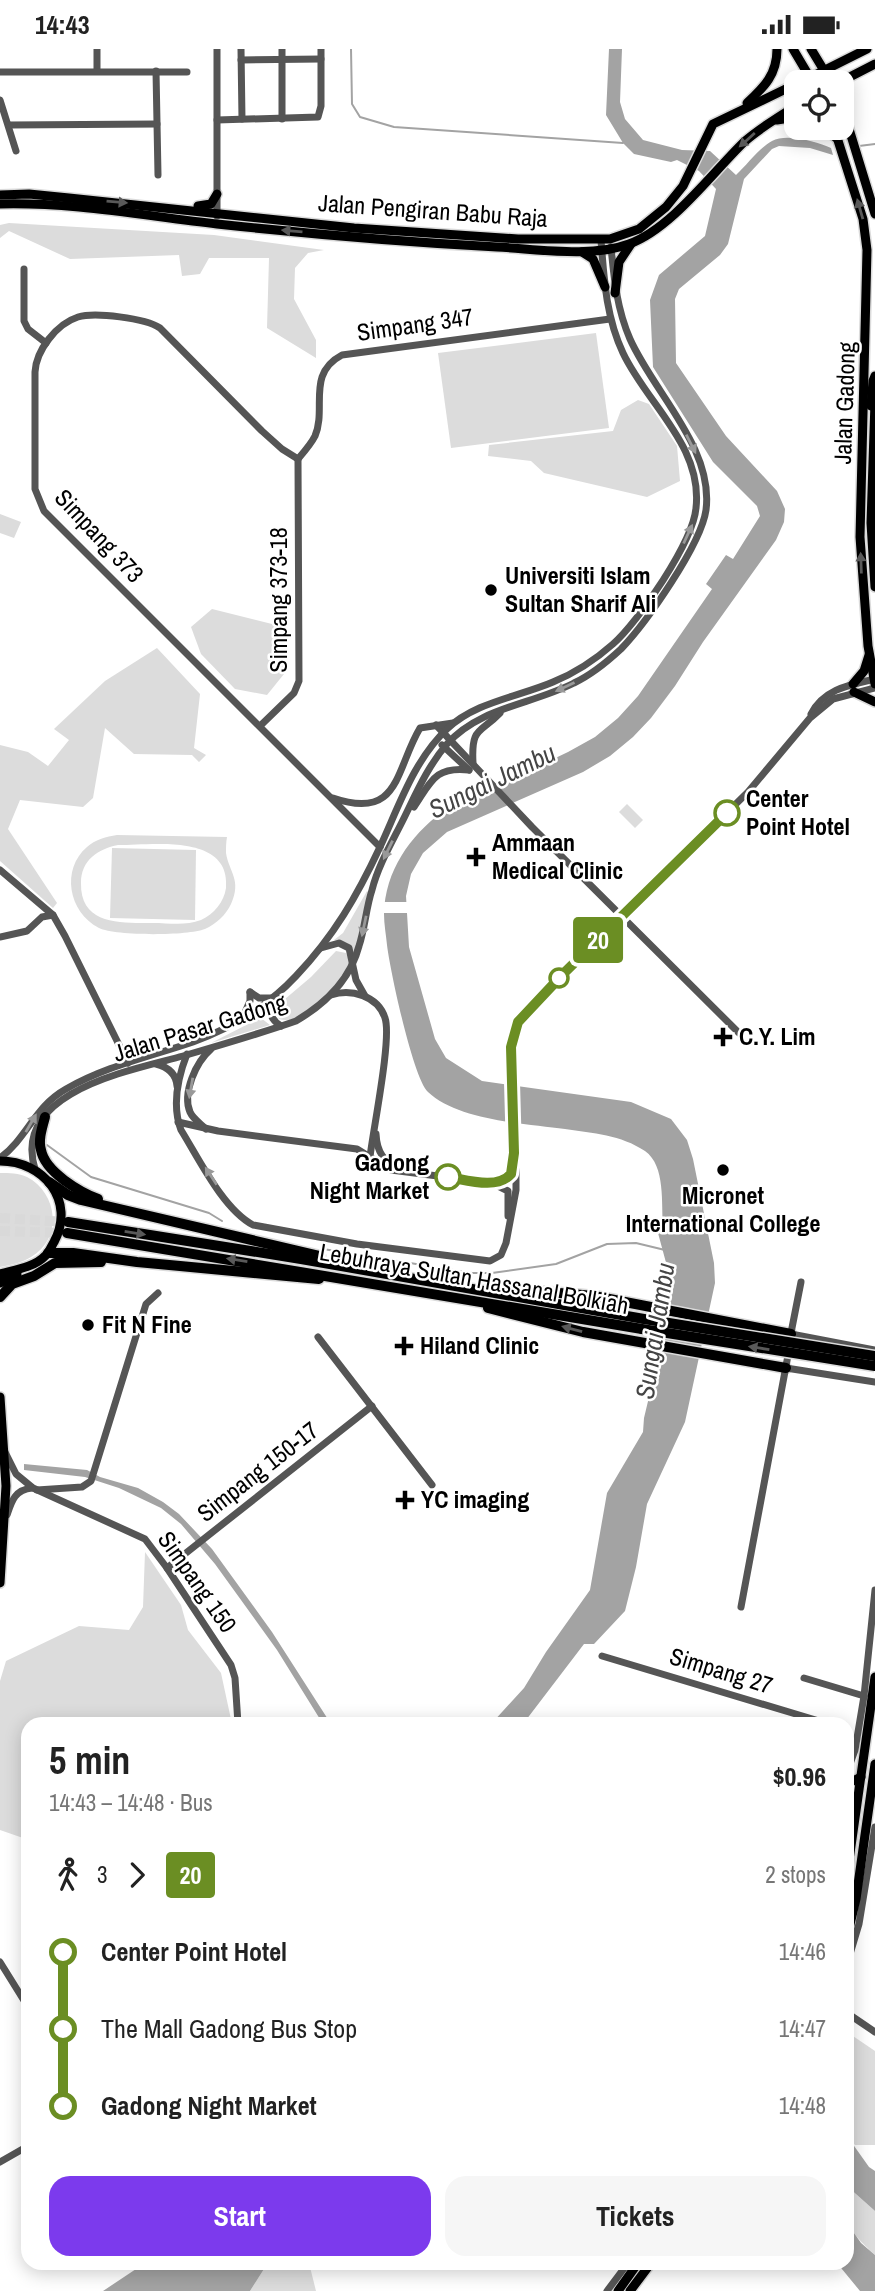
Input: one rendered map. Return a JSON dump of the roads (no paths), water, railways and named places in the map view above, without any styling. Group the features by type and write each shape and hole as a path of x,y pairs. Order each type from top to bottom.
{"highway":[{"path":"45,1117 40,1147 44,1159 78,1191 127,1211"},
{"path":"49,1182 81,1200 236,1235 386,1274"},
{"name":"Lebuhraya Sultan Hassanal Bolkiah","path":"875,1356 643,1324 447,1296 67,1227 460,1286 643,1324 875,1366"},
{"path":"46,1255 72,1253 300,1278 362,1281"},
{"path":"0,1297 12,1284 34,1276 55,1263 137,1262"},
{"path":"460,1286 586,1295 791,1333"},
{"path":"447,1296 583,1332 786,1368"}],"main road":[{"path":"740,110 769,81 776,65 777,49"},
{"path":"793,49 806,70"},
{"path":"811,49 823,70"},
{"name":"Jalan Pengiran Babu Raja","path":"826,70 867,49"},
{"path":"854,75 875,64"},
{"name":"Jalan Pengiran Babu Raja","path":"0,195 29,194 354,228 497,237 606,239 639,229 658,215 675,197 713,124 784,90"},
{"name":"Jalan Pengiran Babu Raja","path":"0,204 75,207 377,239 607,250 631,244 662,224 753,134 784,113"},
{"path":"771,121 784,119"},
{"name":"Jalan Gadong","path":"838,140 866,237 861,571 869,654 875,682"},
{"path":"854,140 875,214"},
{"path":"155,206 207,206 217,194"},
{"path":"217,194 228,208 258,211 275,219"},
{"path":"615,293 619,262 631,244"},
{"path":"580,250 593,259 605,287"},
{"path":"866,325 875,302"},
{"path":"864,408 871,409 875,376"},
{"name":"Jalan Gadong","path":"875,402 871,523 875,587"},
{"path":"871,523 875,513"},
{"path":"869,654 864,671 854,688 875,702"},
{"path":"0,1160 18,1162 35,1169 49,1182 58,1198 61,1217 60,1227 46,1255 37,1266 0,1283"},
{"path":"0,1274 28,1266 46,1255"},
{"path":"0,1397 5,1452 5,1518 0,1583"},
{"path":"854,1823 875,1677"},
{"path":"854,1907 875,1769"},
{"path":"854,1782 861,1777"},
{"path":"854,1791 858,1794"},
{"path":"618,2291 633,2270"},
{"path":"629,2291 646,2270"}],"street":[{"path":"97,49 97,71"},
{"path":"217,49 217,224"},
{"path":"241,49 242,119"},
{"path":"282,49 282,119"},
{"path":"218,120 320,116 321,49"},
{"path":"241,60 321,59"},
{"path":"156,71 158,175"},
{"path":"0,72 187,72"},
{"path":"0,100 16,151"},
{"path":"9,125 157,124"},
{"name":"Jalan Pasar Gadong","path":"35,1169 32,1146 45,1117 66,1096 95,1082 131,1070 281,1026 309,1013 331,995 354,962 371,890 427,773 444,748 470,724 502,709 545,696 574,683 620,650 637,630 690,552 702,526 706,487 698,458 682,426 642,363 622,321 606,239"},
{"name":"Jalan Pasar Gadong","path":"0,1160 15,1147 36,1113 53,1097 85,1078 127,1061 193,1042 243,1019 272,998 321,948 344,917 411,780 424,757 443,733 454,723 489,704 555,682 586,665 614,643 630,624 681,548 696,512 695,477 684,448 666,418 639,384 610,319 605,287 607,250"},
{"path":"23,269 24,321 28,329 46,344"},
{"name":"Simpang 373","path":"298,459 262,431 160,328 147,320 78,317 66,323 46,344 37,359 35,489 48,516 380,848"},
{"name":"Simpang 347","path":"298,459 315,435 318,394 324,374 332,362 342,355 610,319"},
{"path":"622,321 624,333 644,376 639,384"},
{"name":"Simpang 373-18","path":"260,726 294,693 299,681 298,459"},
{"path":"861,495 873,495"},
{"path":"508,1224 517,1171 514,1153 511,1047 518,1022 622,915 748,792 810,718 822,698 832,691 875,682"},
{"path":"471,767 473,745 478,730 498,716 502,709"},
{"path":"332,798 347,803 364,804 383,799 396,785 420,728 454,723"},
{"path":"436,725 471,767"},
{"path":"437,740 485,779 739,1033"},
{"path":"406,815 435,776 446,770 471,767"},
{"path":"0,870 53,915 131,1070"},
{"path":"0,937 27,930 42,917 53,915"},
{"path":"321,948 332,944 345,945 352,953 356,980 365,996 385,1017 387,1028 370,1157"},
{"path":"331,995 348,991 365,996"},
{"path":"243,1019 250,1001 250,992 259,997 272,998 270,1011 276,1023 281,1026"},
{"path":"178,1122 206,1129 357,1149 391,1170 492,1183 508,1191 506,1243 501,1255 490,1261 479,1261 357,1244 253,1225 244,1220 231,1207 178,1122 178,1090 186,1055 193,1042"},
{"path":"206,1129 192,1116 189,1098 199,1062 214,1047"},
{"path":"155,1064 168,1068 174,1074 178,1090"},
{"path":"375,1115 379,1152 385,1161 402,1171"},
{"path":"492,1183 504,1180 511,1174 514,1153"},
{"path":"741,1607 801,1282"},
{"path":"5,1518 16,1494 21,1490 82,1487 91,1481 146,1304 158,1293"},
{"path":"791,1333 875,1350"},
{"path":"318,1337 432,1485"},
{"path":"786,1368 875,1382"},
{"name":"Simpang 150-17","path":"167,1568 372,1406"},
{"name":"Simpang 150","path":"5,1452 16,1474 35,1489 145,1539 231,1665 235,1678 238,1717"},
{"path":"59,1500 69,1488"},
{"path":"854,1754 864,1696 875,1591"},
{"name":"Simpang 27","path":"602,1656 806,1717"},
{"path":"804,1678 864,1696"},
{"path":"854,1731 858,1732"},
{"path":"854,1941 875,1827"},
{"path":"0,1962 21,1996"},
{"path":"854,2018 875,2032"},
{"path":"0,2162 21,2149"},
{"path":"607,2291 623,2270"}],"waterway":[{"path":"351,49 352,104 360,117 394,127 623,143"},
{"path":"859,146 875,144"},
{"path":"47,1145 91,1177 209,1213 222,1221"},
{"path":"323,1249 472,1273 492,1273 556,1264 607,1244 636,1243 665,1250"}],"tunnel":[{"path":"0,1218 66,1222"},
{"path":"0,1231 66,1233"}],"place":[{"name":"Universiti Islam Sultan Sharif Ali","path":"491,590"},
{"name":"Center Point Hotel","path":"727,813"},
{"name":"Ammaan Medical Clinic","path":"476,857"},
{"name":"C.Y. Lim","path":"723,1037"},
{"name":"Micronet International College","path":"723,1170"},
{"name":"Gadong Night Market","path":"448,1177"},
{"name":"Fit N Fine","path":"88,1325"},
{"name":"Hiland Clinic","path":"404,1346"},
{"name":"YC imaging","path":"405,1500"}],"water label":[{"name":"Sungai Jambu","path":"492,781"},
{"name":"Sungai Jambu","path":"655,1331"}]}
